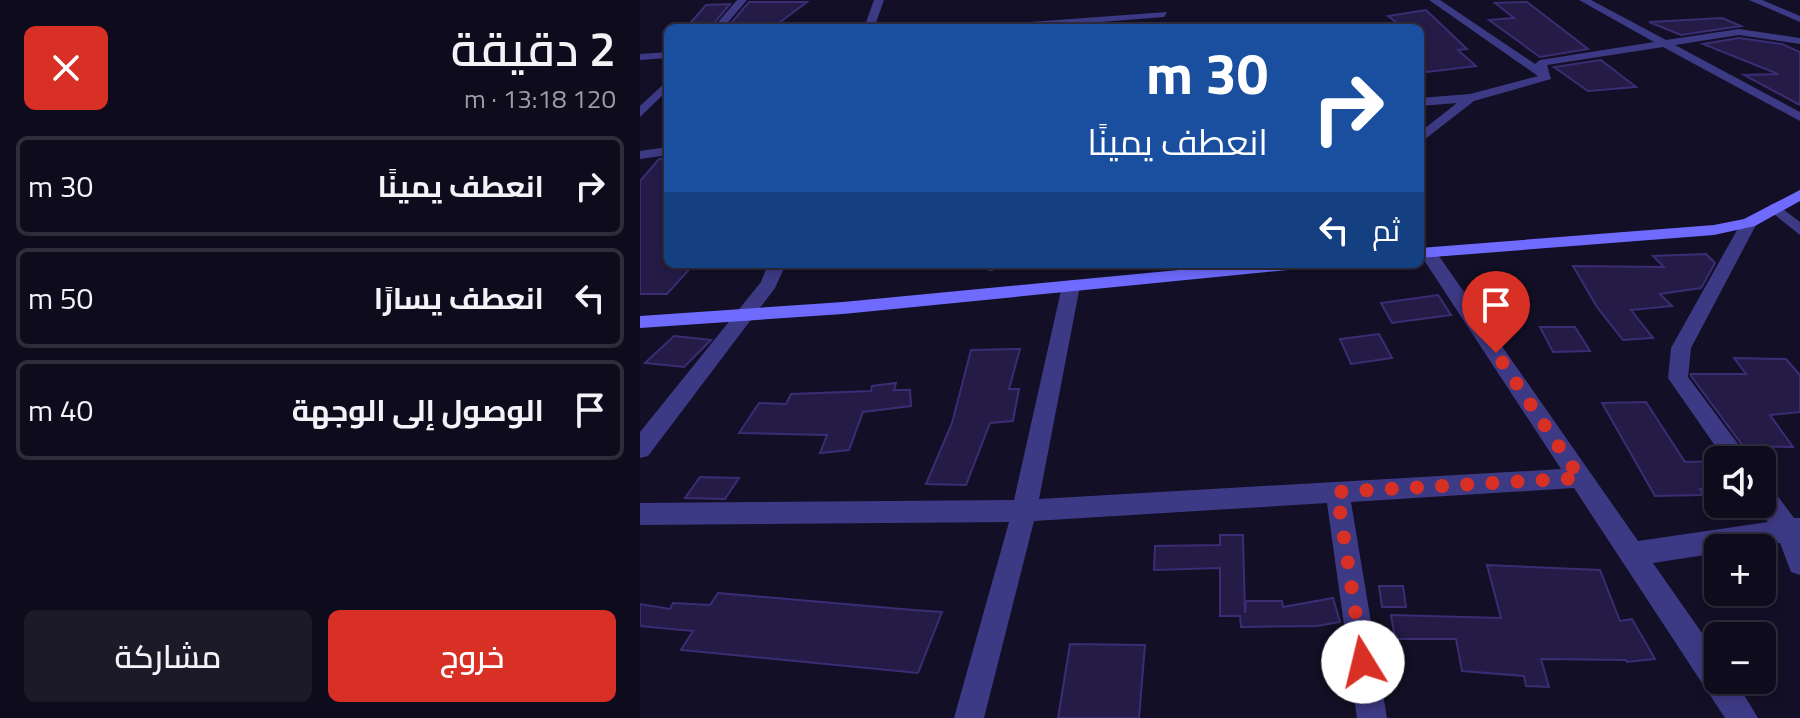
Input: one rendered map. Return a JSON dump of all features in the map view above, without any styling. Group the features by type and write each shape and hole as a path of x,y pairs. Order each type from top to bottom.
{"street":[{"path":"721,24 742,0"},
{"path":"870,24 879,0"},
{"path":"1156,0 1168,24"},
{"path":"1434,0 1547,77"},
{"path":"1584,0 1800,117"},
{"path":"1754,0 1800,19"},
{"path":"1047,24 1164,14"},
{"path":"1547,77 1540,63 1739,32 1800,41"},
{"path":"640,57 664,55"},
{"path":"1424,102 1470,98 1547,77"},
{"path":"640,113 664,87"},
{"path":"1424,136 1470,98"},
{"path":"640,155 664,152"},
{"path":"1424,253 1653,236 1749,223 1800,195"},
{"path":"1775,208 1800,230"},
{"path":"1728,446 1678,378 1681,348 1749,223"},
{"path":"1424,253 1743,718"},
{"path":"640,449 746,315 769,284 775,268"},
{"path":"640,322 746,315 1248,268"},
{"path":"969,718 1024,511 1071,286"},
{"path":"640,514 1024,511 1580,478"},
{"path":"1337,492 1372,718"},
{"path":"1776,510 1794,530 1800,563"},
{"path":"1632,554 1794,530"}],"building":[{"path":"749,2 807,2 777,24 730,24"},
{"path":"1527,2 1588,49 1540,57 1489,20 1514,18 1495,3"},
{"path":"730,4 713,24 689,24 706,5"},
{"path":"1426,10 1467,49 1458,50 1476,66 1427,72 1424,69 1424,24 1399,24 1388,16"},
{"path":"1722,18 1741,26 1681,35 1649,22"},
{"path":"1739,38 1782,44 1800,52 1800,105 1744,75 1778,74 1703,44"},
{"path":"1601,60 1636,87 1588,91 1554,67"},
{"path":"664,158 664,268 690,268 667,294 640,294 640,181 659,159"},
{"path":"1706,254 1715,263 1701,288 1660,294 1672,306 1631,310 1653,338 1623,340 1597,307 1573,266 1664,267 1653,256"},
{"path":"1438,295 1451,315 1392,323 1381,303"},
{"path":"1540,327 1575,327 1590,351 1553,352"},
{"path":"1379,334 1392,358 1351,364 1340,339"},
{"path":"674,336 711,340 684,367 645,363"},
{"path":"1020,349 1009,389 1019,389 1013,421 990,423 966,485 926,484 952,423 971,350"},
{"path":"1734,358 1786,359 1800,375 1800,412 1770,415 1793,447 1743,446 1691,376 1746,374"},
{"path":"896,383 894,390 910,390 911,406 863,412 849,450 820,453 827,435 739,433 759,403 786,404 791,394 871,391 872,386"},
{"path":"1646,402 1685,462 1704,461 1704,489 1700,489 1703,495 1655,496 1602,403"},
{"path":"700,477 739,478 725,499 685,498"},
{"path":"1220,535 1243,535 1245,613 1246,601 1282,601 1283,607 1333,598 1340,622 1317,626 1241,627 1240,616 1220,616 1220,568 1154,570 1155,546 1220,545"},
{"path":"1487,565 1600,570 1620,621 1632,619 1655,659 1627,662 1541,659 1549,687 1526,686 1524,676 1462,671 1456,639 1395,639 1391,615 1501,618"},
{"path":"1379,586 1403,586 1406,607 1382,607"},
{"path":"718,593 942,612 918,673 681,650 693,631 640,626 640,604 670,609 673,603 710,605"},
{"path":"1070,644 1145,645 1139,718 1058,718"}],"route":[{"path":"1363,662 1337,492 1580,478 1496,353"}]}
